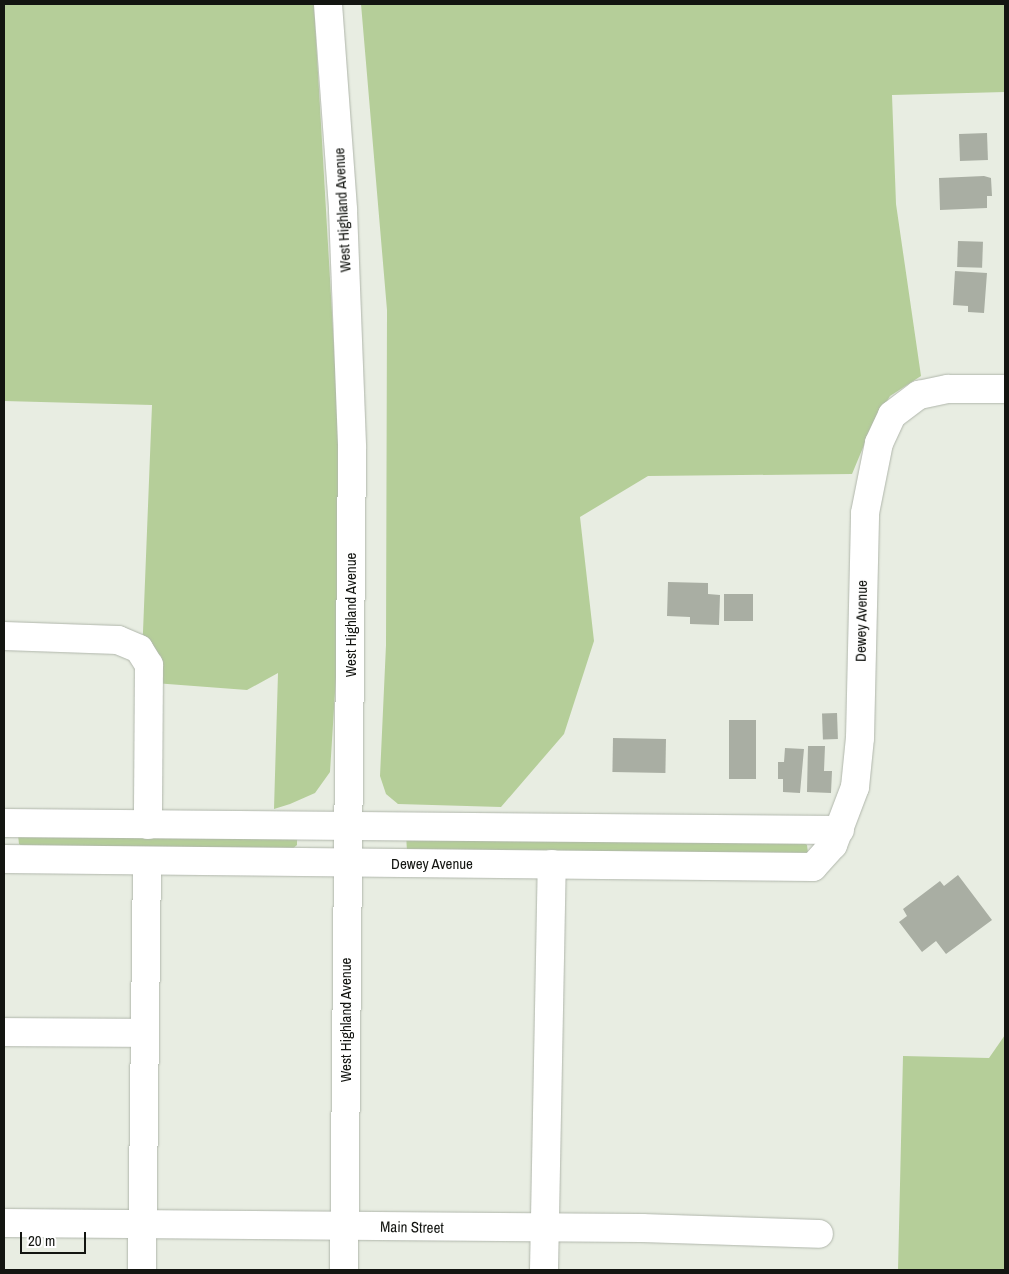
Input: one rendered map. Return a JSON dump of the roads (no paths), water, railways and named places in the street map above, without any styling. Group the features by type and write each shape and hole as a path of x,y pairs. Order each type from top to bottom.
{"street":[{"name":"West Highland Avenue","path":"328,4 343,210 352,448 344,1270"},
{"name":"Dewey Avenue","path":"4,859 348,864 813,867 833,845 855,787 860,738 865,513 874,460 892,415 919,395 948,388 1005,389"},
{"path":"4,636 118,640 139,649 149,665 148,825"},
{"path":"4,823 840,830"},
{"path":"142,1270 147,861"},
{"path":"544,1270 552,864"},
{"path":"4,1032 145,1033"},
{"name":"Main Street","path":"4,1223 544,1229 642,1228 819,1234"}]}
